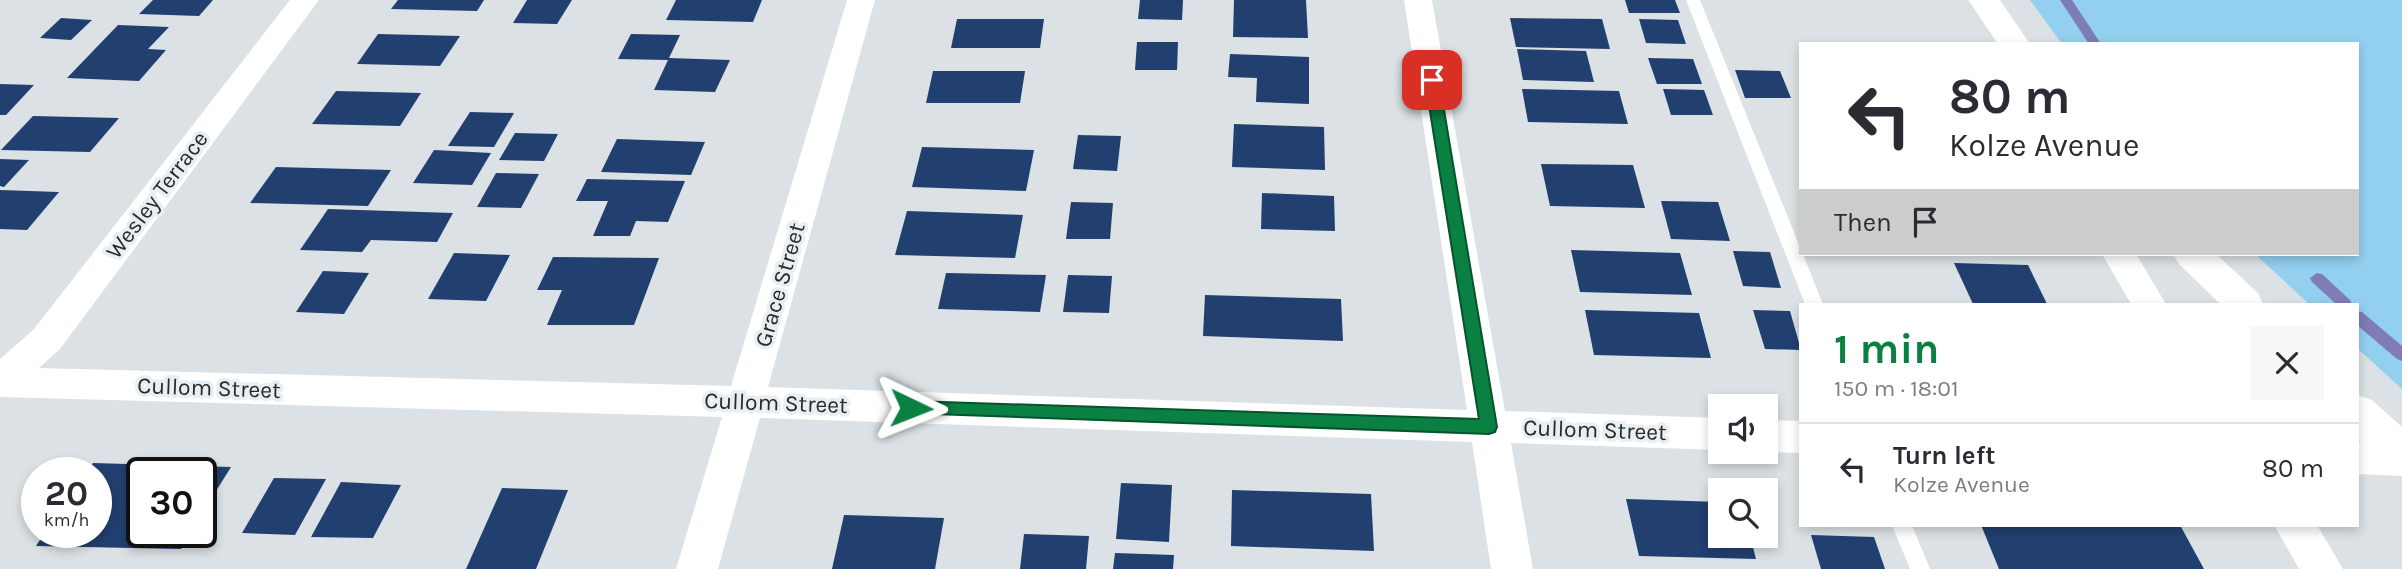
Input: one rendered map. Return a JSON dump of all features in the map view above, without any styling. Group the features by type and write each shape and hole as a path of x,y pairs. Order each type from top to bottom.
{"main road":[{"path":"1984,0 2013,42"},
{"path":"2194,256 2243,303"},
{"path":"2359,414 2402,454"}],"street":[{"name":"Wesley Terrace","path":"0,382 47,339 305,0"},
{"name":"Grace Street","path":"697,569 861,0"},
{"path":"1419,0 1512,569"},
{"path":"2120,256 2148,303"},
{"name":"Cullom Street","path":"0,382 746,402 1708,434"},
{"path":"1778,436 1799,437"},
{"path":"2359,458 2402,460"},
{"path":"2295,527 2322,569"}],"lane":[{"path":"1693,0 1814,303"},
{"path":"1903,527 1920,569"}],"shaded area":[{"path":"2030,0 2402,0 2402,389 2359,350 2359,303 2308,303 2257,256 2359,256 2359,42 2061,42"}],"building":[{"path":"153,0 213,0 199,16 139,14"},
{"path":"398,0 484,0 477,11 391,9"},
{"path":"527,0 572,0 557,24 513,23"},
{"path":"676,0 762,0 753,22 666,20"},
{"path":"1140,0 1183,0 1182,20 1138,19"},
{"path":"1234,0 1306,0 1308,38 1233,37"},
{"path":"1625,0 1675,0 1680,13 1629,13"},
{"path":"61,18 92,20 71,40 40,38"},
{"path":"1510,18 1602,19 1610,49 1516,47"},
{"path":"957,19 1044,19 1040,48 951,48"},
{"path":"1639,19 1678,20 1686,44 1646,43"},
{"path":"118,25 169,27 148,49 166,50 139,81 67,78"},
{"path":"378,34 460,36 440,66 357,64"},
{"path":"631,34 680,35 669,58 730,60 715,92 654,90 668,60 618,59"},
{"path":"1137,42 1178,42 1177,70 1135,70"},
{"path":"1517,49 1586,51 1594,82 1523,80"},
{"path":"1230,54 1309,57 1309,104 1256,102 1257,78 1228,77"},
{"path":"1648,58 1693,59 1702,84 1657,84"},
{"path":"1735,70 1780,71 1791,98 1745,98"},
{"path":"933,71 1025,71 1020,103 926,103"},
{"path":"0,84 34,85 6,115 0,115"},
{"path":"1522,89 1619,91 1628,124 1528,122"},
{"path":"1663,89 1704,90 1713,115 1671,115"},
{"path":"336,91 421,93 400,126 312,124"},
{"path":"470,112 514,113 494,147 448,146"},
{"path":"33,116 119,118 90,152 1,150"},
{"path":"1234,124 1324,127 1325,170 1232,167"},
{"path":"515,133 558,134 544,161 499,160"},
{"path":"1078,135 1121,136 1117,171 1073,169"},
{"path":"617,139 705,142 691,175 601,172"},
{"path":"922,147 1034,150 1026,191 912,187"},
{"path":"434,150 491,153 472,185 413,183"},
{"path":"0,159 29,160 4,187 0,186"},
{"path":"1541,164 1633,165 1645,208 1550,206"},
{"path":"276,167 391,170 368,206 250,203"},
{"path":"496,173 539,174 521,208 477,207"},
{"path":"587,179 685,181 668,222 636,221 630,236 593,236 608,201 576,201"},
{"path":"0,190 59,192 27,230 0,229"},
{"path":"1262,193 1334,196 1335,231 1261,229"},
{"path":"1661,201 1718,202 1730,241 1671,239"},
{"path":"1071,202 1113,203 1110,239 1066,239"},
{"path":"328,209 453,213 437,242 371,240 362,252 300,250"},
{"path":"907,211 1023,215 1015,258 895,255"},
{"path":"1571,250 1680,253 1692,295 1580,292"},
{"path":"1733,251 1770,252 1781,288 1743,286"},
{"path":"454,253 510,255 486,301 428,299"},
{"path":"553,257 659,258 634,325 547,325 562,290 537,290"},
{"path":"1954,263 2028,265 2047,303 1973,303"},
{"path":"323,271 369,273 344,314 296,312"},
{"path":"946,273 1046,275 1040,312 938,309"},
{"path":"1068,275 1112,276 1109,313 1063,312"},
{"path":"1205,295 1341,299 1343,341 1203,336"},
{"path":"1585,310 1699,313 1711,358 1594,355"},
{"path":"1753,310 1790,311 1799,350 1765,349"},
{"path":"112,464 126,464 126,548 112,548"},
{"path":"217,467 231,467 217,489"},
{"path":"274,478 326,479 295,535 242,533"},
{"path":"341,482 401,485 373,538 311,537"},
{"path":"1121,483 1172,485 1169,542 1116,539"},
{"path":"502,488 568,490 536,569 466,569"},
{"path":"1232,490 1371,494 1374,551 1231,546"},
{"path":"1626,499 1708,502 1708,548 1753,548 1756,559 1639,556"},
{"path":"844,515 944,518 935,569 832,569"},
{"path":"1982,527 2181,527 2204,569 1999,569"},
{"path":"1024,534 1089,536 1086,569 1020,569"},
{"path":"1811,535 1874,537 1885,569 1821,569"},
{"path":"1115,553 1174,555 1173,569 1113,569"}],"waterway":[{"path":"2066,0 2094,42"},
{"path":"2317,278 2344,303"},
{"path":"2359,318 2402,355"}],"route":[{"path":"911,408 1489,427 1432,80"}]}
